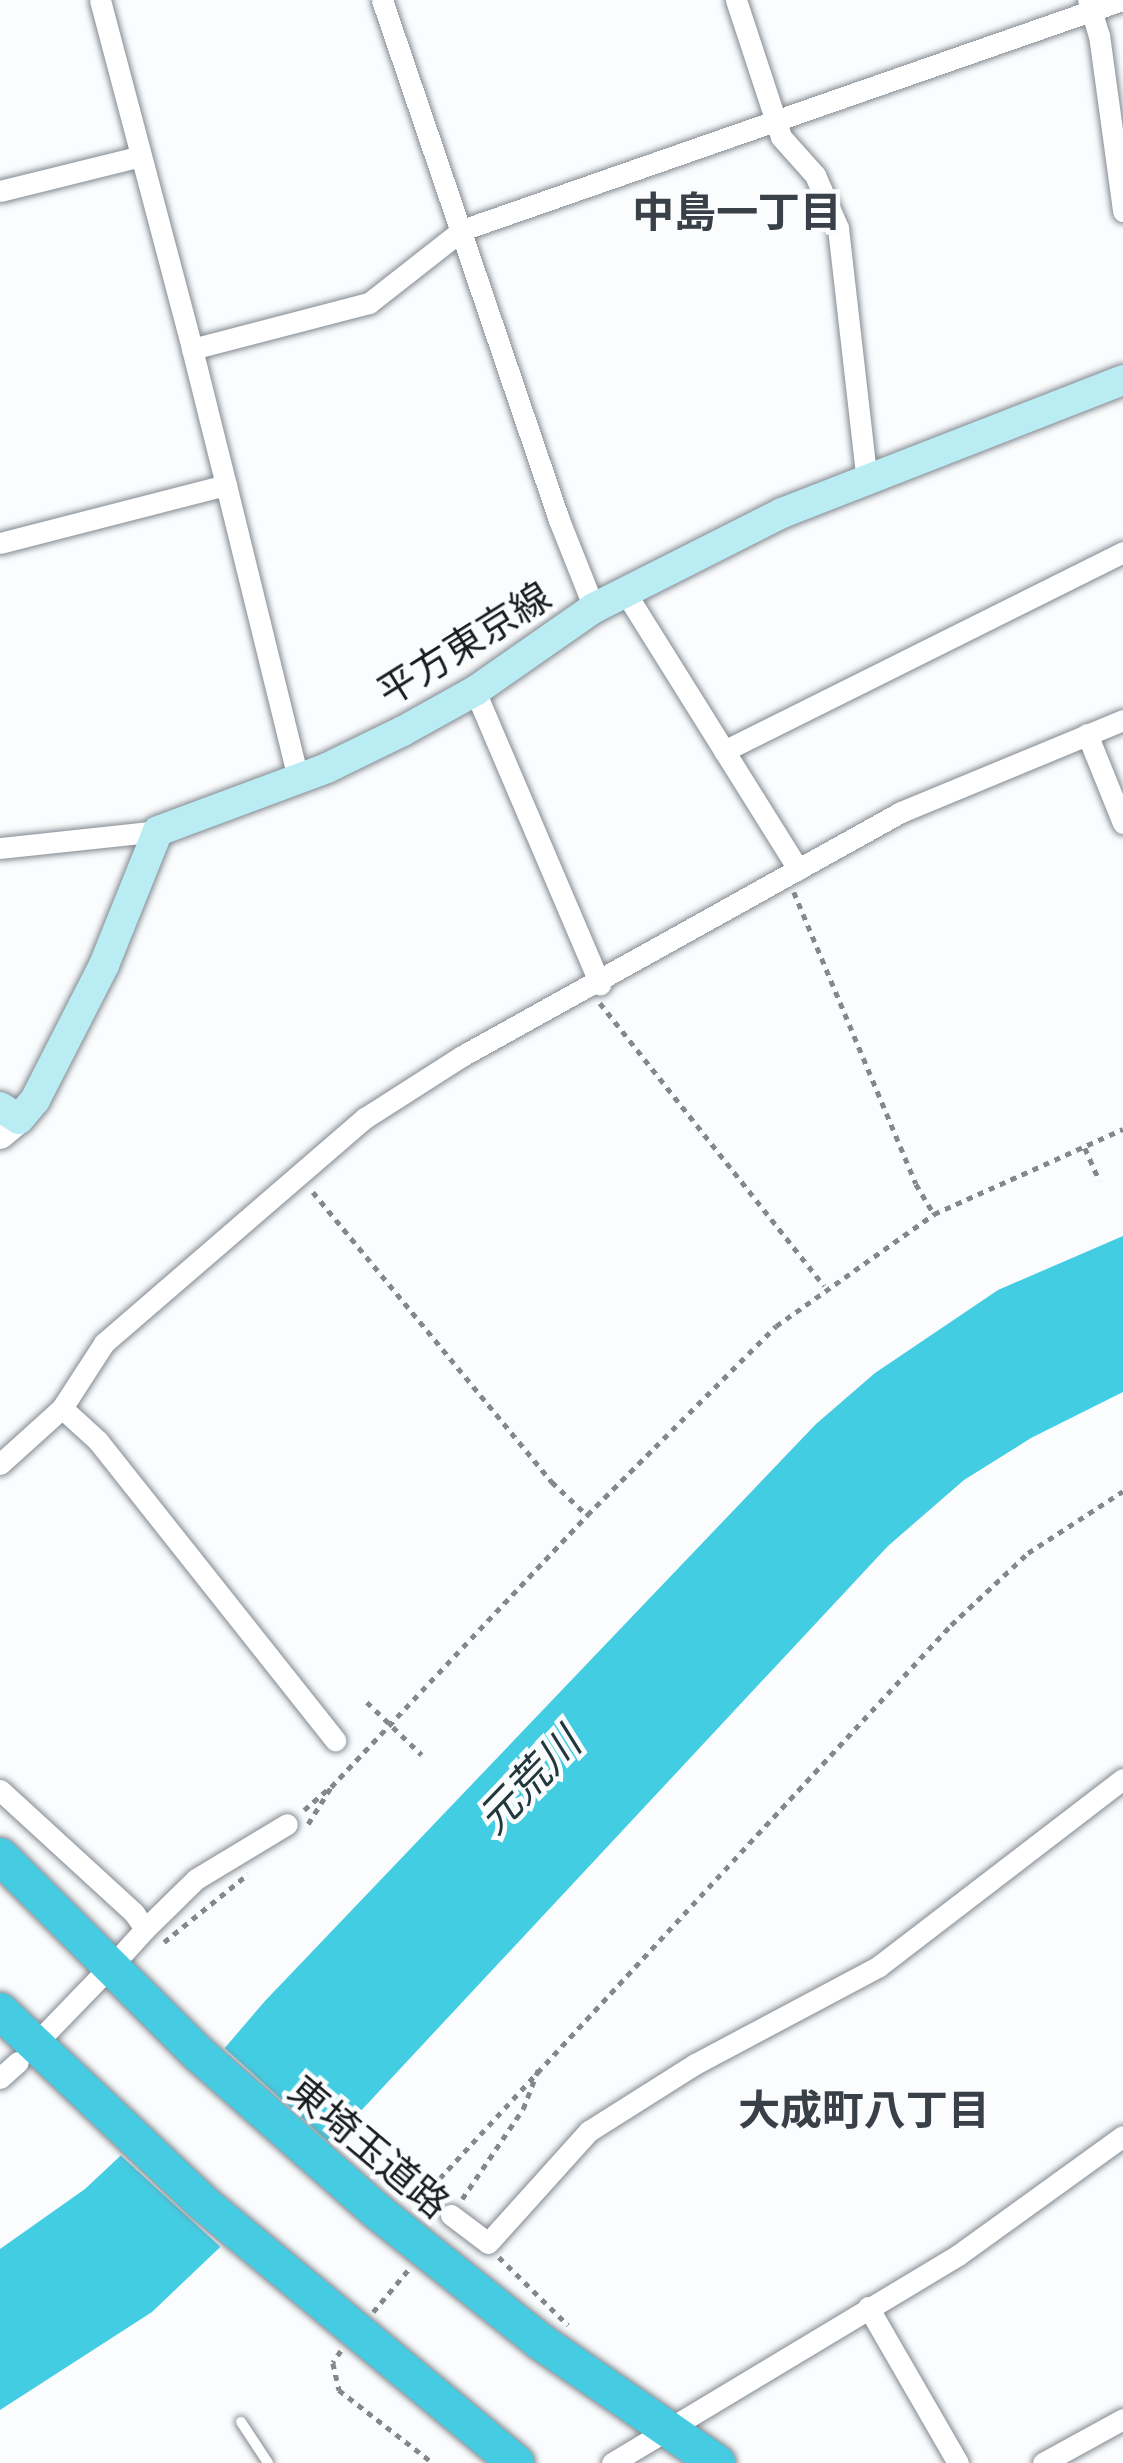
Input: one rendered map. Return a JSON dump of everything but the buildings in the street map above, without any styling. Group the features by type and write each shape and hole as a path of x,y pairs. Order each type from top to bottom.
{"highway":[{"name":"東埼玉道路","path":"0,1856 144,2002 541,2342 717,2463"},
{"path":"0,2011 71,2082 308,2294 516,2463"}],"main road":[{"name":"平方東京線","path":"158,831 298,778 476,691 594,608 782,513 1123,380"},
{"path":"6,1120 51,1071 104,965 158,831"}],"street":[{"path":"100,0 298,778"},
{"path":"382,0 559,520 594,608"},
{"path":"736,0 781,137 815,175 838,228 866,481"},
{"path":"192,349 369,303 462,230 777,124 1090,7 1122,0"},
{"path":"1090,7 1123,211"},
{"path":"0,190 141,156"},
{"path":"0,543 226,485"},
{"path":"724,751 1123,552"},
{"path":"626,592 792,872"},
{"path":"476,691 594,987"},
{"path":"0,1464 62,1408 104,1343 364,1118 443,1068 902,812 1123,720"},
{"path":"1087,734 1123,823"},
{"path":"0,848 158,831"},
{"path":"62,1408 98,1441 335,1740"},
{"path":"451,2215 488,2243 589,2131 695,2064 879,1966 1123,1779"},
{"path":"0,1790 145,1929"},
{"path":"124,1952 196,1879 296,1826"},
{"path":"40,2039 99,1978"},
{"path":"0,2078 18,2062"},
{"path":"612,2463 958,2254 1123,2136"},
{"path":"868,2307 958,2463"},
{"path":"1043,2463 1123,2420"}],"lane":[{"path":"241,2422 268,2463"}],"path":[{"path":"792,872 916,1184 934,1214"},
{"path":"594,987 825,1286"},
{"path":"296,1826 726,1372 825,1286 934,1214 1123,1129"},
{"path":"1084,1146 1100,1181"},
{"path":"298,1174 587,1515"},
{"path":"394,2212 540,2065 951,1624 1028,1552 1123,1491"},
{"path":"368,1702 422,1755"},
{"path":"296,1826 331,1787"},
{"path":"148,1955 254,1870"},
{"path":"451,2215 524,2109 540,2065"},
{"path":"488,2243 570,2327"},
{"path":"361,2325 418,2259"},
{"path":"341,2351 333,2363 339,2390 433,2463"}],"water":[{"name":"元荒川","path":"1123,1236 1123,1392 1031,1438 964,1480 888,1546 343,2130 152,2312 0,2410 0,2249 85,2189 181,2099 265,2001 816,1424 875,1373 998,1290"}],"pier":[{"path":"220,2044 334,2147 225,2251 116,2151 177,2095"}],"district":[{"name":"中島一丁目","path":"737,211"},
{"name":"大成町八丁目","path":"864,2109"}]}
